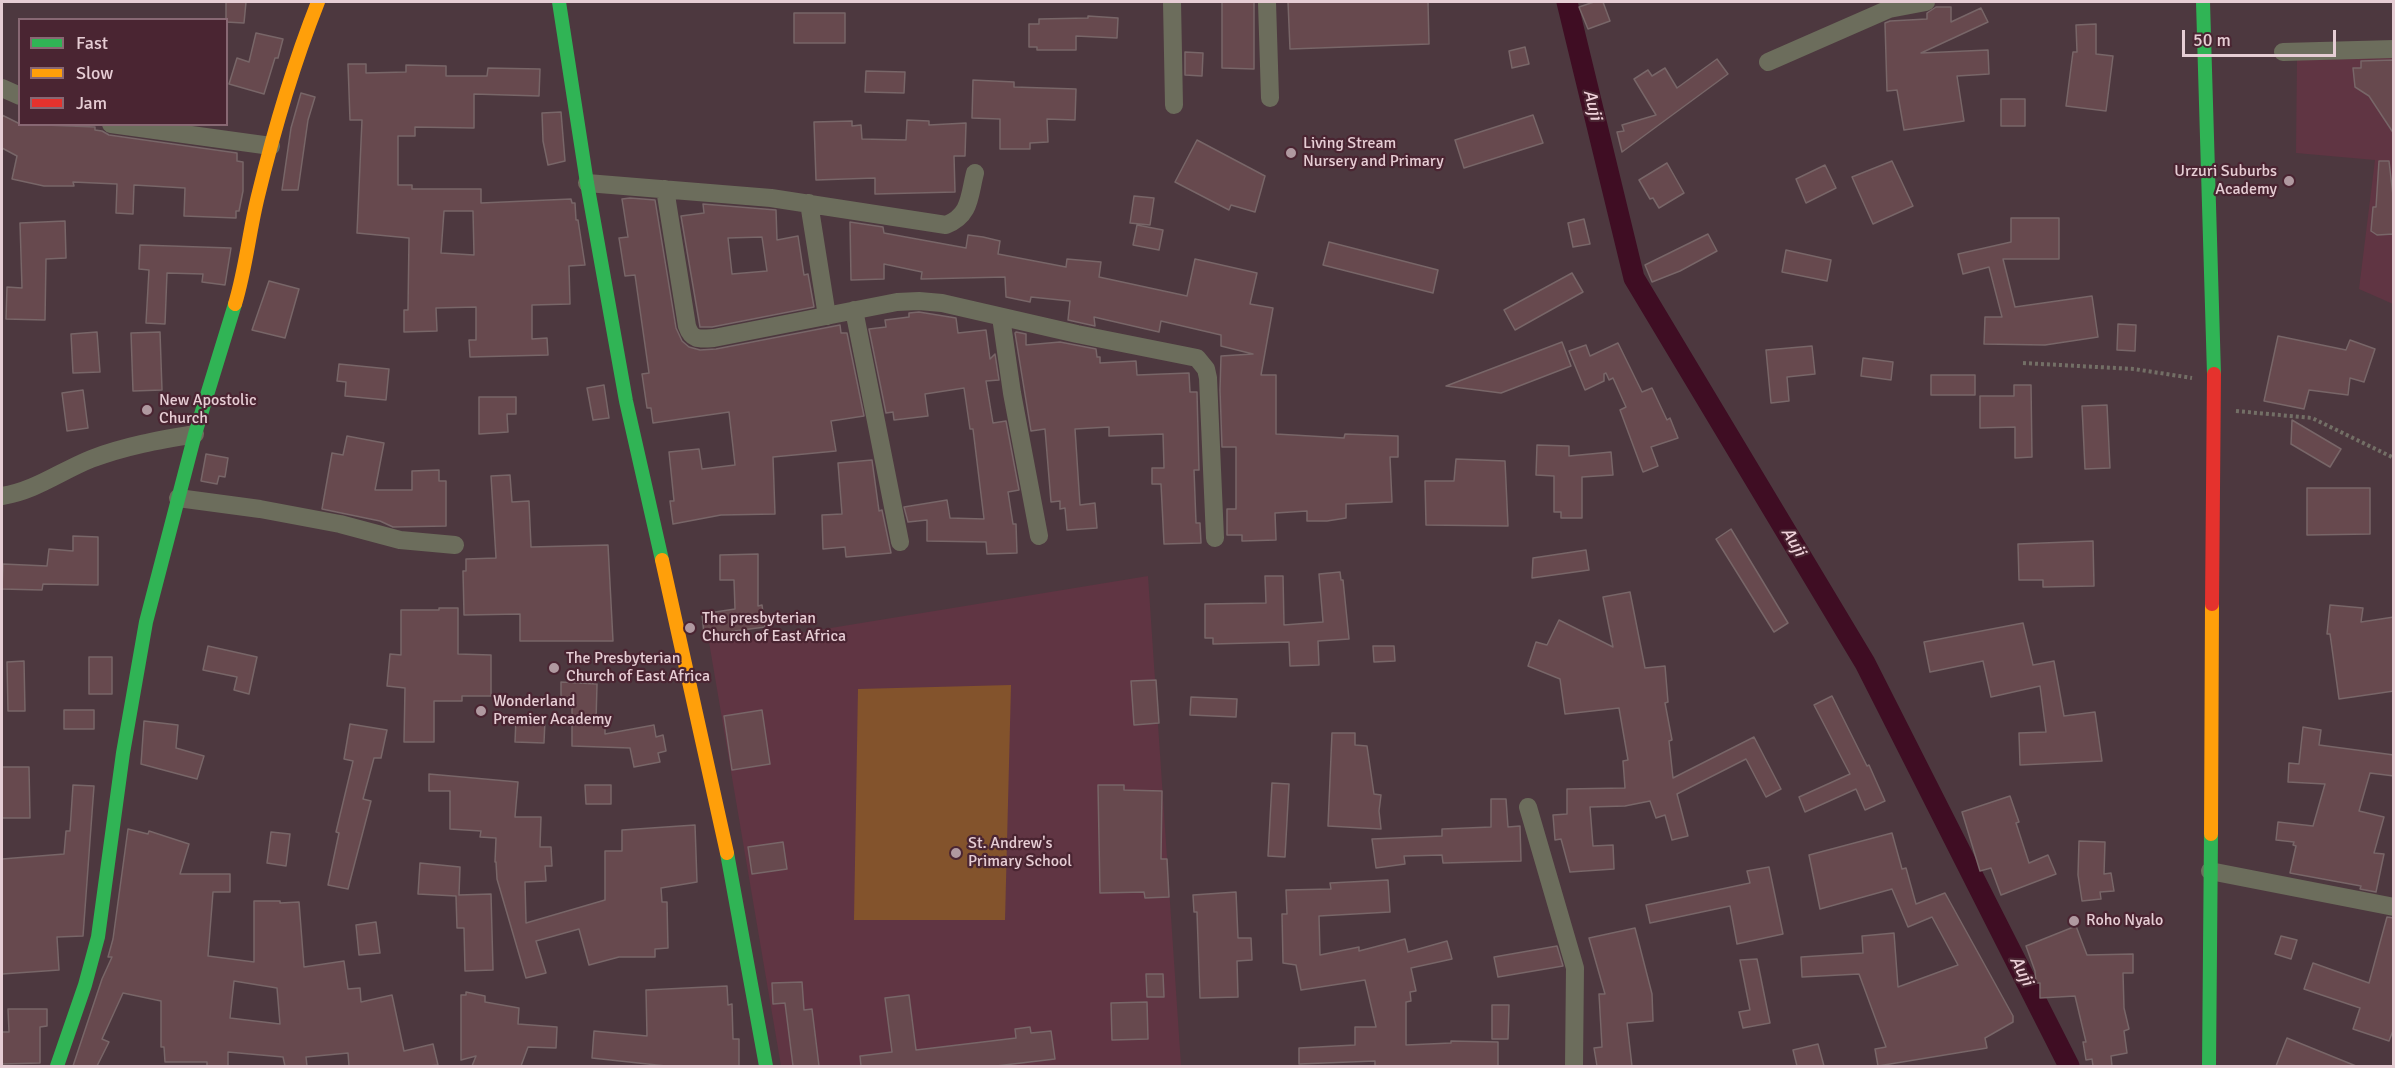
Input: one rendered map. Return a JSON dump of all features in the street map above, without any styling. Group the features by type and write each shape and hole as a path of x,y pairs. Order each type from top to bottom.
{"street":[{"path":"57,1066 85,985 98,937 123,753 146,622 195,434 242,281 257,198 271,146 300,47 318,2"},
{"path":"559,2 587,183 626,400 722,820 766,1066"},
{"path":"1172,2 1174,105"},
{"path":"1266,2 1270,98"},
{"path":"1768,62 1889,9 1926,2"},
{"path":"2203,2 2214,382 2209,1066"},
{"path":"2283,52 2394,49"},
{"path":"2,88 18,95"},
{"path":"122,126 165,134 271,146"},
{"path":"587,183 771,198 946,225 955,221 966,211 975,173"},
{"path":"665,189 690,335 697,339 714,338 897,302 919,300 942,303 1077,334 1191,355 1202,362 1208,378 1215,538"},
{"path":"809,203 827,316"},
{"path":"854,310 900,542"},
{"path":"1001,316 1012,393 1039,536"},
{"path":"2,496 41,484 90,460 141,443 195,434"},
{"path":"178,498 260,509 340,524 400,540 455,545"},
{"path":"1528,807 1575,968 1574,1066"},
{"path":"2210,871 2394,907"}],"path":[{"path":"2023,363 2134,369 2214,382"},
{"path":"2214,409 2312,418 2394,458"}],"shaded area":[{"path":"2393,56 2393,304 2359,289 2375,160 2296,153 2297,58"},
{"name":"St. Andrew's Primary School","path":"1148,576 1181,1065 781,1066 709,642 782,636"},
{"path":"1011,685 1005,920 854,920 858,689"}],"building":[{"path":"226,2 246,2 244,23 228,22"},
{"path":"1222,2 1254,2 1254,69 1222,68"},
{"path":"1288,2 1428,2 1429,44 1290,49"},
{"path":"1594,2 1603,2 1610,21 1588,29 1579,7"},
{"path":"1936,7 1951,7 1951,22 1981,8 1988,22 1921,53 1988,50 1989,74 1957,76 1964,121 1904,130 1897,90 1887,91 1885,23 1927,19 1927,13"},
{"path":"794,13 845,13 845,43 794,43"},
{"path":"1088,16 1118,18 1117,38 1076,36 1076,50 1037,50 1037,47 1029,47 1029,24 1039,24 1039,19 1088,18"},
{"path":"2096,24 2096,54 2113,56 2106,111 2066,106 2073,52 2077,52 2076,25"},
{"path":"256,33 283,39 264,94 229,84 237,58 249,62"},
{"path":"1525,47 1529,64 1512,68 1509,51"},
{"path":"1185,52 1203,53 1202,76 1185,75"},
{"path":"1717,59 1728,74 1622,152 1617,132 1624,131 1622,125 1656,115 1634,79 1648,70 1652,76 1665,68 1677,88"},
{"path":"2394,60 2394,134 2369,96 2355,87 2353,68 2361,68 2361,61"},
{"path":"348,64 366,64 366,73 406,72 406,65 446,66 446,76 487,76 488,68 540,69 539,96 474,94 474,128 415,127 415,136 398,136 398,185 412,185 412,189 481,189 481,203 571,199 572,203 575,203 585,265 569,266 570,304 532,305 532,339 547,338 548,355 470,357 469,340 476,340 476,307 436,308 437,331 404,332 404,310 408,310 409,238 357,233 362,120 350,120","holes":["444,211 473,211 474,255 441,253"]},
{"path":"866,71 905,72 904,93 865,92"},
{"path":"973,80 1014,82 1014,87 1076,89 1075,120 1047,119 1048,142 1030,143 1030,149 1000,149 1000,119 972,118"},
{"path":"301,93 315,97 308,120 298,190 282,190 291,128"},
{"path":"2001,99 2025,99 2025,126 2001,126"},
{"path":"561,112 565,161 548,165 543,141 542,113"},
{"path":"2,115 18,123 18,126 95,127 95,130 109,135 237,153 237,161 243,162 243,191 239,211 236,211 236,218 184,216 185,188 134,185 133,214 116,213 117,184 73,182 74,186 44,186 12,179 17,156 2,148"},
{"path":"1533,115 1543,143 1464,168 1455,140"},
{"path":"907,120 929,121 929,125 966,123 965,156 954,156 955,192 875,194 875,178 816,180 814,122 852,121 852,126 861,125 862,139 906,140"},
{"path":"1197,140 1265,176 1255,212 1231,205 1229,210 1175,182"},
{"path":"1892,161 1913,206 1873,224 1852,177"},
{"path":"2379,161 2389,161 2394,204 2394,234 2377,235 2371,231 2373,207 2376,207"},
{"path":"1667,163 1684,193 1659,208 1653,198 1650,199 1639,180"},
{"path":"1825,165 1836,188 1806,203 1796,179"},
{"path":"1134,196 1154,198 1150,225 1130,223"},
{"path":"622,199 655,200 676,328 682,341 689,347 700,350 716,349 840,325 841,333 847,333 864,416 831,421 836,451 773,457 775,514 721,515 673,524 670,501 674,501 669,452 699,449 702,469 735,465 729,412 653,423 651,408 647,408 642,374 649,373 635,275 625,276 619,238 628,237"},
{"path":"703,204 776,210 777,240 798,236 804,275 808,274 814,307 712,327 700,327 681,216 704,213","holes":["762,237 767,271 732,274 728,238"]},
{"path":"2011,218 2059,218 2059,259 2003,259 2015,307 2092,296 2098,337 2045,345 1984,344 1985,317 2002,317 1989,267 1963,274 1958,254 2011,242"},
{"path":"1584,219 1590,244 1573,247 1568,223"},
{"path":"65,221 66,258 46,259 45,320 6,319 7,287 22,288 20,223"},
{"path":"850,222 883,227 884,233 966,248 968,235 983,237 1000,241 998,254 1066,267 1067,259 1101,262 1099,277 1187,296 1195,259 1257,273 1250,304 1273,308 1261,375 1276,375 1276,434 1344,438 1345,434 1398,436 1398,457 1390,457 1392,502 1346,504 1346,518 1327,521 1307,521 1307,511 1275,513 1276,540 1242,541 1242,535 1227,535 1227,509 1236,509 1236,447 1222,447 1221,356 1253,354 1221,346 1221,335 1161,321 1159,332 1094,317 1095,326 1068,320 1070,301 1031,297 1030,302 1006,297 1005,277 921,279 922,272 884,264 884,279 851,280"},
{"path":"1137,225 1163,230 1159,250 1133,245"},
{"path":"1708,234 1717,251 1680,271 1652,282 1645,265"},
{"path":"1329,242 1438,270 1433,293 1323,265"},
{"path":"140,245 231,248 225,285 202,282 203,274 167,273 165,324 146,323 149,270 139,269"},
{"path":"1786,250 1831,260 1827,281 1782,272"},
{"path":"1572,273 1583,292 1515,330 1504,310"},
{"path":"269,281 299,289 285,338 252,330"},
{"path":"919,312 956,318 958,333 986,330 990,359 995,354 999,380 986,381 993,423 1006,421 1019,490 1008,492 1013,524 1016,524 1017,553 987,554 986,542 927,541 927,520 908,522 904,507 947,500 950,518 984,519 973,429 970,429 964,388 925,394 928,416 894,420 893,412 886,413 869,329 886,327 885,320 909,317 909,313"},
{"path":"2118,324 2136,325 2135,351 2117,350"},
{"path":"97,332 100,372 73,373 71,334"},
{"path":"160,332 162,390 133,391 131,333"},
{"path":"1016,332 1026,334 1026,345 1060,342 1096,349 1100,363 1136,361 1137,375 1189,373 1190,392 1197,392 1199,470 1194,470 1196,523 1200,523 1201,543 1164,544 1161,484 1152,484 1152,468 1164,468 1163,434 1109,436 1109,427 1075,429 1080,505 1095,503 1097,528 1067,530 1065,508 1060,509 1060,501 1051,502 1045,429 1031,431"},
{"path":"2278,336 2346,350 2350,340 2375,349 2364,382 2350,378 2348,395 2309,390 2304,409 2264,401"},
{"path":"1562,342 1571,366 1501,393 1446,386"},
{"path":"1618,343 1642,392 1652,388 1667,420 1670,418 1678,438 1651,447 1658,466 1643,472 1620,410 1626,407 1613,378 1609,380 1606,373 1604,381 1585,390 1569,351 1586,345 1590,356"},
{"path":"1812,346 1815,374 1787,377 1789,401 1771,403 1766,350"},
{"path":"1863,358 1893,362 1891,380 1861,376"},
{"path":"339,364 389,369 386,400 345,396 346,382 337,381"},
{"path":"1931,375 1975,375 1975,395 1931,395"},
{"path":"604,385 609,418 593,420 587,388"},
{"path":"2014,385 2031,385 2032,457 2015,458 2015,427 1980,428 1980,396 2014,396"},
{"path":"83,390 88,428 67,431 62,393"},
{"path":"479,397 516,397 516,414 507,414 508,432 479,434"},
{"path":"2107,405 2110,468 2085,469 2082,406"},
{"path":"2292,420 2341,449 2330,467 2291,444"},
{"path":"347,436 384,443 375,490 412,490 412,471 439,470 439,481 446,481 446,526 393,527 380,521 322,509 332,453 343,455"},
{"path":"1537,445 1569,446 1569,456 1611,452 1613,475 1582,477 1582,518 1561,518 1561,512 1554,512 1554,476 1536,475"},
{"path":"206,454 228,458 225,477 219,476 217,484 201,481"},
{"path":"1456,459 1505,461 1508,526 1426,525 1425,481 1454,481"},
{"path":"872,460 879,511 882,510 891,553 846,557 845,547 823,549 822,515 842,514 838,463"},
{"path":"510,475 512,502 529,501 531,547 608,545 613,641 520,641 520,614 464,615 463,571 466,571 466,559 496,558 491,476"},
{"path":"2307,488 2370,488 2370,534 2307,535"},
{"path":"1731,529 1788,623 1774,632 1716,539"},
{"path":"73,536 98,537 98,585 43,584 42,590 2,589 3,564 47,566 49,549 73,551"},
{"path":"2093,541 2094,586 2043,587 2043,580 2019,580 2018,544"},
{"path":"1586,550 1589,570 1532,578 1533,558"},
{"path":"758,554 758,606 762,605 765,627 704,635 702,614 735,609 734,580 720,580 720,555"},
{"path":"1340,572 1341,580 1343,580 1349,639 1318,641 1319,665 1290,666 1289,642 1213,644 1213,638 1205,638 1205,604 1266,603 1265,576 1283,576 1284,625 1323,622 1319,574"},
{"path":"1630,592 1645,668 1665,666 1668,702 1665,703 1672,740 1669,741 1673,778 1754,737 1781,789 1766,797 1746,759 1677,794 1688,836 1672,840 1665,815 1656,818 1650,801 1625,806 1590,807 1593,846 1613,845 1614,869 1570,872 1561,839 1555,840 1553,815 1567,814 1567,789 1625,788 1623,761 1628,760 1619,708 1565,714 1560,679 1528,666 1536,642 1547,645 1559,620 1613,647 1603,597"},
{"path":"2330,605 2363,608 2361,622 2394,617 2394,691 2339,699 2330,634 2327,634"},
{"path":"439,608 458,608 458,654 491,655 491,696 462,696 462,701 434,701 434,742 404,742 405,688 387,686 390,654 401,655 401,610 439,610"},
{"path":"2023,623 2033,665 2054,661 2064,716 2095,712 2102,761 2020,765 2019,733 2046,732 2040,686 1991,697 1983,661 1930,672 1924,642"},
{"path":"208,646 257,657 249,694 234,690 237,677 203,670"},
{"path":"1373,646 1394,646 1395,661 1374,662"},
{"path":"89,657 112,657 112,694 89,694"},
{"path":"24,661 25,711 8,711 7,662"},
{"path":"1156,680 1159,723 1134,725 1131,681"},
{"path":"561,682 597,684 596,722 605,722 605,734 654,725 656,737 663,735 666,751 658,753 660,762 634,767 630,748 572,746 572,700 561,699"},
{"path":"1832,696 1867,766 1869,765 1885,801 1865,810 1856,789 1805,812 1799,797 1850,774 1814,705"},
{"path":"1191,697 1237,699 1236,717 1190,715"},
{"path":"64,710 94,710 94,729 64,729"},
{"path":"762,710 770,764 732,770 724,716"},
{"path":"516,718 545,719 544,743 515,742"},
{"path":"144,721 178,725 176,748 204,756 197,779 141,764"},
{"path":"350,724 387,730 381,758 374,758 363,799 371,801 348,889 328,885 339,833 336,832 353,761 344,759"},
{"path":"2303,727 2321,730 2319,745 2394,755 2394,776 2370,773 2359,811 2384,817 2374,853 2384,854 2376,892 2360,889 2361,886 2290,873 2296,846 2293,845 2294,842 2276,840 2278,822 2313,826 2325,784 2288,782 2289,763 2299,764"},
{"path":"1332,733 1355,733 1355,745 1367,746 1374,794 1381,795 1379,811 1381,829 1328,826"},
{"path":"2,767 29,767 30,818 2,818"},
{"path":"429,774 518,782 515,817 541,817 540,847 551,847 552,866 545,866 546,881 525,882 526,923 605,900 605,851 622,851 622,830 695,825 697,882 661,888 662,902 667,902 668,948 655,949 655,957 619,957 589,965 579,929 536,941 546,973 526,978 497,879 496,838 480,837 481,831 450,829 450,791 429,791"},
{"path":"1272,783 1289,784 1285,857 1268,856"},
{"path":"73,785 94,786 83,936 57,937 59,970 2,974 2,859 64,854 66,831 70,831"},
{"path":"585,785 611,785 611,804 586,804"},
{"path":"1098,785 1124,785 1124,790 1162,791 1161,859 1167,859 1169,897 1145,898 1144,892 1100,893"},
{"path":"2010,796 2029,863 2048,855 2056,874 2001,895 1991,868 1980,871 1962,812"},
{"path":"1491,799 1506,799 1508,827 1520,826 1521,861 1443,863 1442,855 1404,856 1405,864 1376,868 1372,839 1442,836 1442,829 1491,827"},
{"path":"128,829 148,834 149,831 189,844 180,874 230,874 230,892 213,892 208,956 254,962 254,901 299,902 304,967 344,961 348,989 360,988 361,1002 392,995 404,1051 433,1044 438,1065 349,1066 348,1053 306,1057 307,1066 285,1066 283,1057 228,1052 228,1066 207,1066 207,1062 165,1062 164,1047 161,1047 161,1001 123,993 102,1039 109,1042 97,1066 73,1066 102,979 112,957 108,957 113,939","holes":["234,981 277,988 280,1024 230,1018"]},
{"path":"271,832 290,834 286,866 267,863"},
{"path":"1892,833 1902,869 1906,868 1916,904 1945,893 2013,1016 2013,1022 1985,1038 1987,1048 1878,1066 1875,1049 1886,1047 1859,974 1802,977 1801,957 1863,953 1862,936 1894,933 1898,987 1958,965 1932,917 1908,927 1892,889 1820,909 1809,855"},
{"path":"2079,841 2105,842 2104,874 2111,873 2114,891 2100,892 2101,899 2082,901 2078,875"},
{"path":"783,842 787,869 752,874 748,847"},
{"path":"420,863 460,867 459,895 491,894 493,970 465,971 464,928 457,928 456,896 418,894"},
{"path":"1769,867 1783,934 1737,944 1730,906 1650,923 1646,905 1750,883 1747,871"},
{"path":"1388,880 1390,912 1319,916 1320,955 1359,947 1359,951 1405,939 1408,952 1447,941 1452,959 1411,968 1416,991 1410,992 1411,1001 1406,1002 1406,1045 1451,1043 1451,1041 1498,1042 1498,1066 1375,1066 1375,1061 1299,1064 1299,1048 1355,1045 1355,1027 1376,1027 1365,980 1301,990 1296,965 1283,963 1282,914 1287,914 1286,890 1331,889 1330,883"},
{"path":"1236,892 1238,938 1251,938 1252,960 1237,961 1238,997 1200,998 1197,912 1194,912 1193,895"},
{"path":"2387,917 2394,918 2394,1028 2389,1041 2353,1029 2360,1008 2304,989 2313,963 2369,983"},
{"path":"376,922 380,953 359,955 356,925"},
{"path":"2076,926 2087,955 2133,954 2133,973 2123,973 2124,1008 2129,1029 2124,1031 2127,1053 2111,1056 2112,1066 2093,1066 2092,1059 2086,1060 2083,1042 2086,1042 2075,996 2040,998 2040,983 2036,983 2035,971 2026,946"},
{"path":"1635,928 1652,994 1653,1021 1627,1023 1632,1066 1597,1066 1594,1048 1602,1047 1599,994 1605,994 1589,938"},
{"path":"2281,936 2297,940 2291,959 2275,954"},
{"path":"1557,946 1563,966 1498,977 1494,957"},
{"path":"1757,959 1770,1023 1743,1028 1739,1012 1750,1010 1740,960"},
{"path":"1146,974 1163,974 1164,997 1147,997"},
{"path":"802,982 804,1010 812,1009 819,1066 793,1066 785,1003 773,1004 772,983"},
{"path":"727,986 728,1005 732,1004 733,1039 739,1039 739,1066 666,1066 592,1058 594,1031 647,1036 646,990"},
{"path":"466,992 485,996 485,1002 519,1008 518,1024 557,1027 556,1048 528,1047 521,1066 472,1066 476,1056 461,1060 461,995 466,995"},
{"path":"909,995 916,1050 1016,1038 1015,1029 1030,1027 1031,1033 1051,1031 1055,1059 996,1066 861,1066 860,1056 892,1052 885,998"},
{"path":"1147,1002 1148,1039 1112,1040 1111,1003"},
{"path":"1492,1005 1509,1005 1508,1039 1492,1039"},
{"path":"8,1009 47,1009 47,1026 40,1027 40,1063 2,1064 2,1032 9,1032"},
{"path":"2287,1038 2356,1066 2276,1066"},
{"path":"1818,1044 1824,1066 1797,1066 1793,1050"}],"waterway":[{"name":"Auji","path":"1567,2 1634,278 1865,663 2069,1066"}],"traffic: fast":[{"path":"559,2 587,183 626,401 662,560"},
{"path":"2203,2 2214,374"},
{"path":"57,1066 85,985 98,937 123,753 146,622 195,434 235,304"},
{"path":"2209,1066 2211,834"},
{"path":"727,853 766,1066"}],"traffic: slow":[{"path":"235,304 271,147 292,74 318,2"},
{"path":"662,560 727,853"},
{"path":"2211,834 2212,604"}],"traffic: jam":[{"path":"2212,604 2214,374"}],"place":[{"name":"Living Stream Nursery and Primary","path":"1291,153"},
{"name":"Urzuri Suburbs Academy","path":"2289,181"},
{"name":"New Apostolic Church","path":"147,410"},
{"name":"The presbyterian Church of East Africa","path":"690,628"},
{"name":"The Presbyterian Church of East Africa","path":"554,668"},
{"name":"Wonderland Premier Academy","path":"481,711"},
{"name":"St. Andrew's Primary School","path":"956,853"},
{"name":"Roho Nyalo","path":"2074,921"}]}
